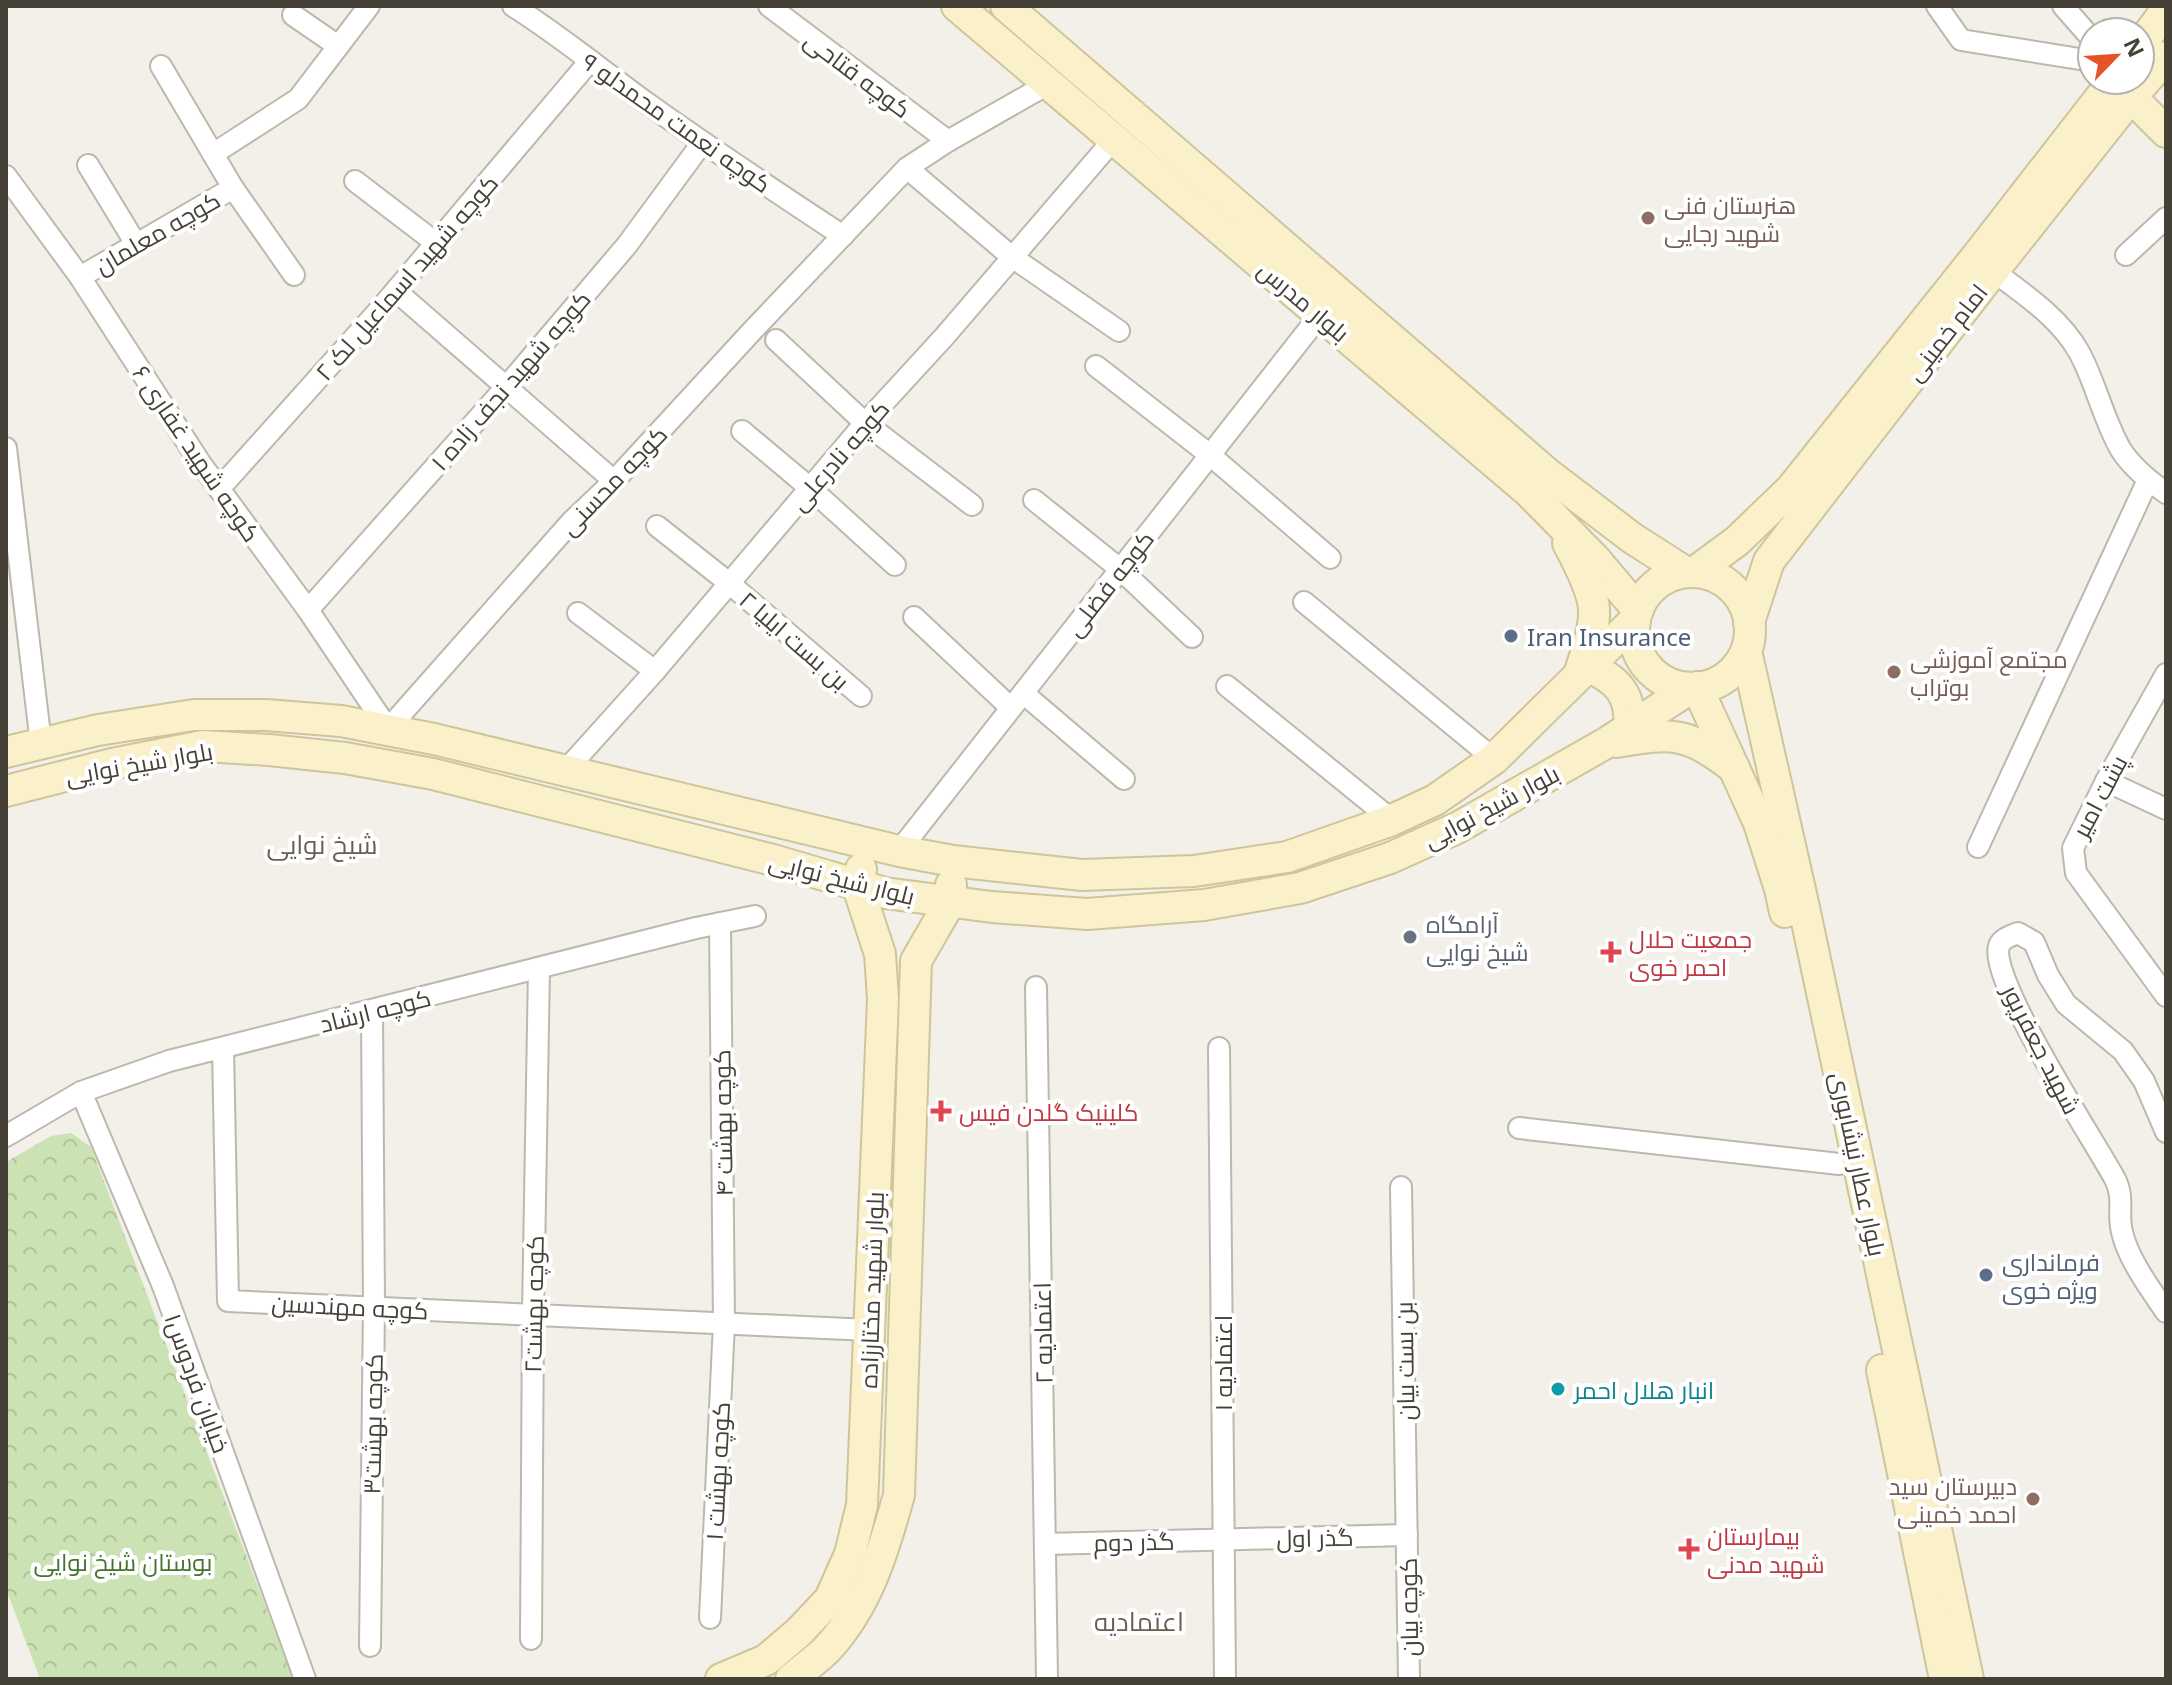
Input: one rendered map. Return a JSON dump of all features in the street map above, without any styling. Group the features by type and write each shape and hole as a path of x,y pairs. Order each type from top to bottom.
{"main road":[{"name":"بلوار مدرس","path":"957,6 1528,491 1595,559 1637,615"},
{"name":"بلوار مدرس","path":"1006,6 1548,474 1623,531 1690,572"},
{"name":"امام خمینی","path":"1690,572 1737,541 1791,489 1967,269 2117,96"},
{"name":"امام خمینی","path":"1748,636 1769,561 1993,271 2118,96"},
{"path":"2130,96 2166,132"},
{"path":"1554,517 1582,570 1594,607 1592,633 1583,671 1608,677 1626,698 1630,713 1618,736 1683,737 1710,749 1734,768"},
{"path":"1595,559 1616,568 1626,564 1630,557 1623,531"},
{"path":"1737,541 1748,558 1758,562 1769,561"},
{"path":"1690,572 1708,574 1731,587 1740,597 1748,636 1731,673 1715,683 1694,688 1675,685 1660,678 1639,653 1635,637 1637,615 1648,592 1665,579 1690,572"},
{"name":"بلوار شیخ نوایی","path":"6,752 98,730 194,715 266,715 341,721 388,729 867,844 953,861 1082,875 1194,871 1287,857 1392,820 1435,800 1494,759 1637,615"},
{"name":"بلوار عطار نیشابوری","path":"1748,636 1898,1398 1945,1679"},
{"name":"بلوار شیخ نوایی","path":"6,791 112,764 203,746 345,758 433,774 773,860 885,893 992,907 1087,914 1204,905 1300,888 1390,858 1457,828 1618,736 1694,688"},
{"name":"بلوار عطار نیشابوری","path":"1694,688 1759,823 1780,889 1839,1164 1968,1679"},
{"path":"857,884 867,844"},
{"name":"بلوار شهید مختارزاده","path":"791,1679 829,1647 861,1603 884,1550 899,1495 916,961 950,902 953,861"},
{"name":"بلوار شهید مختارزاده","path":"721,1679 766,1660 799,1632 830,1599 850,1554 862,1505 883,999 880,954 857,884"}],"street":[{"path":"213,154 298,99 369,6"},
{"name":"کوچه نعمت محمدلو ۹","path":"513,6 702,143 843,236"},
{"name":"کوچه فتاحی","path":"769,6 948,141"},
{"path":"1937,6 1961,40 2076,58"},
{"path":"293,15 338,46"},
{"name":"کوچه شهید اسماعیل لک ۲","path":"219,489 396,291 589,62"},
{"path":"161,66 233,188 294,275"},
{"name":"کوچه محسنی","path":"388,729 571,522 614,481 907,168 1048,84"},
{"name":"کوچه نادرعلی","path":"566,770 1114,139"},
{"name":"کوچه شهید نجف زاده ۱","path":"308,610 507,386 627,245 702,143"},
{"path":"88,165 136,244"},
{"path":"907,168 1012,257 1119,331"},
{"name":"کوچه شهید غفاری ۶","path":"6,176 80,277 192,451 308,610 388,729"},
{"path":"355,181 436,243"},
{"name":"کوچه معلمان","path":"80,277 233,188"},
{"path":"2126,255 2166,218"},
{"path":"1993,271 2030,298 2063,330 2078,351 2122,451 2148,480 2166,493"},
{"path":"396,291 614,481"},
{"name":"کوچه فضلی","path":"899,851 1320,315"},
{"path":"776,340 865,423 972,505"},
{"path":"1096,366 1210,455 1330,558"},
{"path":"742,431 895,565"},
{"path":"6,448 41,744"},
{"path":"1978,847 2148,480"},
{"path":"1034,500 1120,569 1192,637"},
{"name":"بن بست ایلیا ۲","path":"657,526 861,696"},
{"path":"1304,602 1494,759"},
{"path":"578,613 655,671"},
{"path":"914,617 1017,700 1124,779"},
{"name":"پشت امیر","path":"2166,674 2106,781 2073,848 2076,873 2166,996"},
{"path":"1227,686 1392,820"},
{"path":"2106,781 2166,809"},
{"name":"کوچه ارشاد","path":"6,1136 81,1092 169,1061 755,916"},
{"name":"کوچه بهشت ۴","path":"720,923 724,1323"},
{"name":"شهید جعفرپور","path":"2166,1132 2144,1081 2123,1051 2066,1004 2048,975 2034,942 2018,933 2005,938 1999,947 1999,960 2012,996 2071,1107 2116,1181 2122,1197 2121,1231 2129,1251 2166,1312"},
{"name":"کوچه بهشت۲","path":"531,1639 539,968"},
{"name":"اعتمادیه ۲","path":"1036,987 1047,1679"},
{"name":"کوچه بهشت۳","path":"370,1646 374,1307 372,1011"},
{"name":"کوچه مهندسین","path":"223,1048 228,1301 870,1330"},
{"name":"اعتمادیه ۱","path":"1219,1048 1225,1679"},
{"name":"خیابان فردوس۱","path":"81,1092 163,1286 305,1679"},
{"path":"1519,1128 1839,1164"},
{"name":"بن بست بیان","path":"1401,1187 1407,1535"},
{"name":"کوچه بهشت ۱","path":"710,1618 724,1323"},
{"name":"گذر اول","path":"1223,1539 1407,1535"},
{"name":"کوچه بیان","path":"1407,1535 1409,1679"},
{"name":"گذر دوم","path":"1045,1544 1223,1539"}],"green space":[{"name":"بوستان شیخ نوایی","path":"71,1133 91,1147 293,1679 40,1679 6,1589 6,1162 51,1136"}],"place":[{"name":"هنرستان فنی شهید رجایی","path":"1648,218"},
{"name":"Iran Insurance","path":"1511,636"},
{"name":"مجتمع آموزشی بوتراب","path":"1894,672"},
{"name":"آرامگاه شیخ نوایی","path":"1410,937"},
{"name":"جمعیت حلال احمر خوی","path":"1611,952"},
{"name":"کلینیک گلدن فیس","path":"941,1111"},
{"name":"فرمانداری ویژه خوی","path":"1986,1275"},
{"name":"انبار هلال احمر","path":"1558,1389"},
{"name":"دبیرستان سید احمد خمینی","path":"2033,1499"},
{"name":"بیمارستان شهید مدنی","path":"1689,1549"}],"district":[{"name":"شیخ نوایی","path":"322,844"},
{"name":"اعتمادیه","path":"1139,1621"}]}
